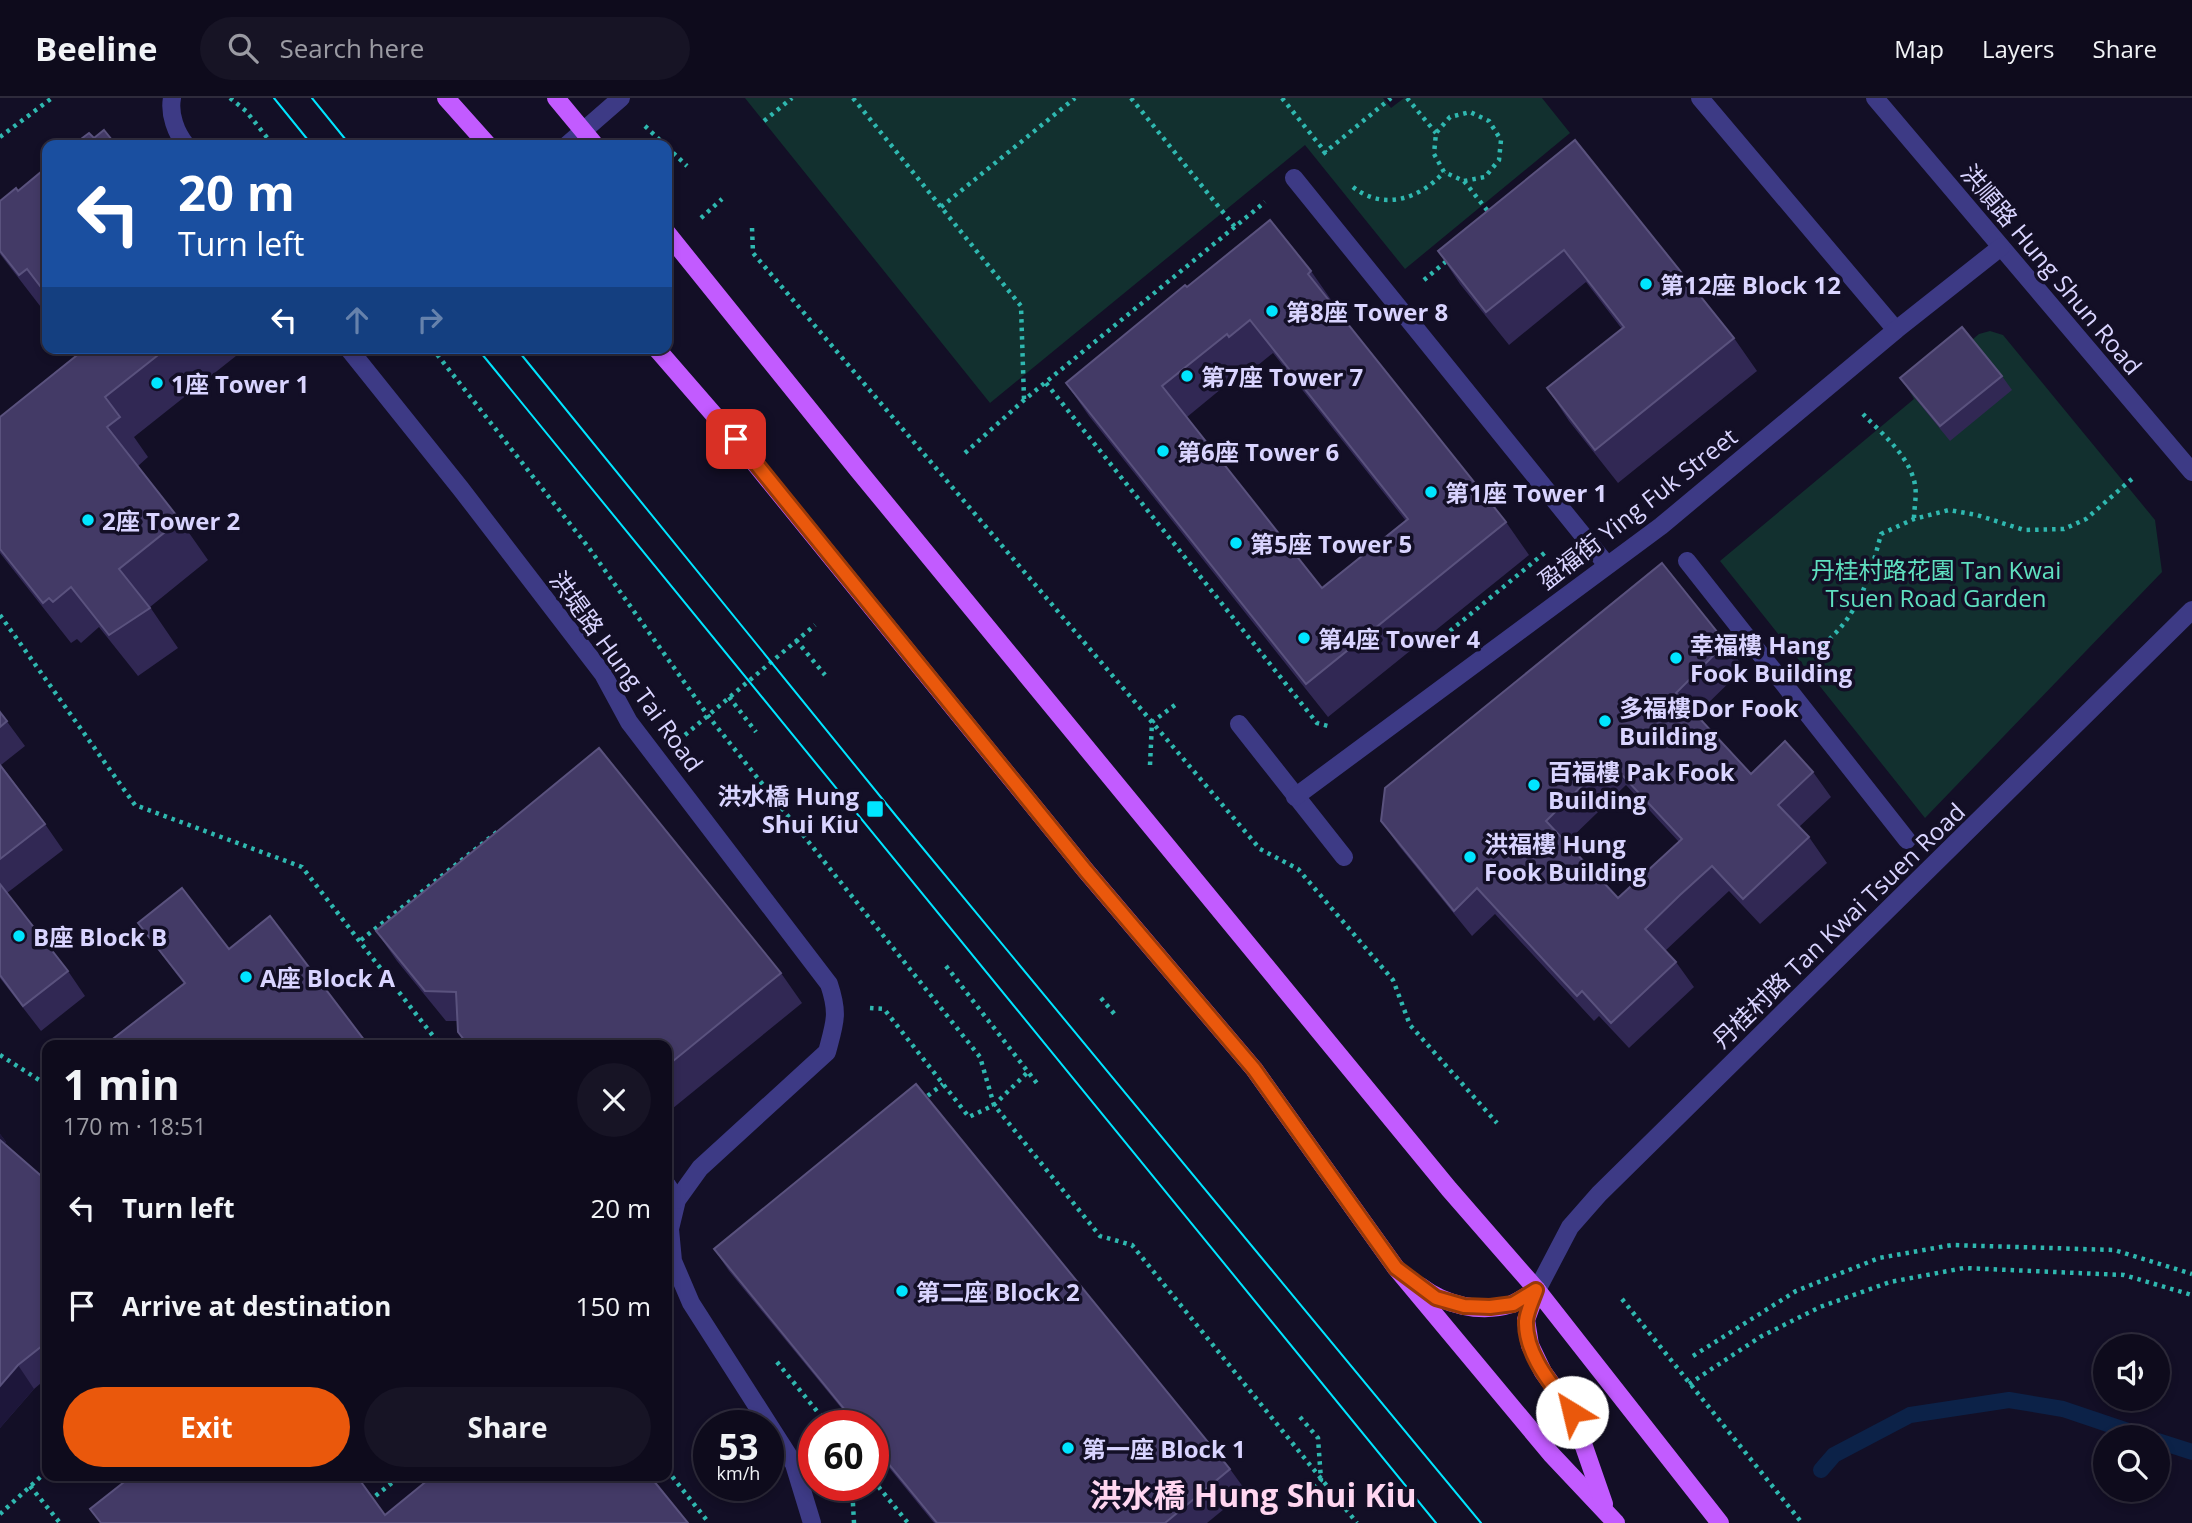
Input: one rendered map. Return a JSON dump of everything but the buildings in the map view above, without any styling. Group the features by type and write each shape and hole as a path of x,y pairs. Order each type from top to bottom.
{"main road":[{"path":"446,98 484,140"},
{"path":"556,98 591,140"},
{"path":"672,239 858,470 1414,1146 1536,1290 1720,1523"},
{"path":"661,354 736,439 1086,871 1254,1069 1396,1268 1551,1454 1611,1517"},
{"path":"1396,1268 1436,1298 1464,1306 1513,1304 1536,1290"},
{"path":"1536,1290 1526,1320 1530,1345 1543,1372 1572,1412 1611,1517"}],"street":[{"path":"172,98 176,134 181,140"},
{"path":"573,140 621,98"},
{"path":"1700,98 1896,330"},
{"name":"洪順路 Hung Shun Road","path":"1875,98 2192,472"},
{"path":"1294,178 1607,565"},
{"name":"盈福街 Ying Fuk Street","path":"1296,797 1661,526 1896,330 2001,247"},
{"name":"洪堤路 Hung Tai Road","path":"353,354 603,674 629,722 830,984 836,1006"},
{"path":"1687,561 1907,840"},
{"name":"丹桂村路 Tan Kwai Tsuen Road","path":"1536,1290 1570,1227 1599,1194 2192,610"},
{"path":"1240,724 1344,857"},
{"path":"672,1192 827,1052 836,1006"},
{"path":"672,1250 673,1261 691,1304 794,1464 812,1523"}],"path":[{"path":"0,137 52,98"},
{"path":"230,98 246,111 269,140"},
{"path":"764,121 792,98"},
{"path":"853,98 1021,306 1024,400"},
{"path":"941,207 1075,98"},
{"path":"1131,98 1235,227"},
{"path":"1282,98 1326,152 1331,164"},
{"path":"965,453 1024,400 1391,98"},
{"path":"1407,98 1436,134"},
{"path":"1464,181 1485,177 1499,160 1501,139 1489,121 1471,112 1450,117 1436,134 1434,154 1444,172 1464,181 1496,221"},
{"path":"672,152 687,166"},
{"path":"1344,180 1359,192 1377,199 1396,200 1415,196 1431,187 1444,172"},
{"path":"752,228 753,253 1260,849 1298,869 1393,980 1410,1025 1497,1123"},
{"path":"1395,303 1455,254"},
{"path":"437,354 589,548 709,717 980,1057 994,1105 1100,1236 1132,1245 1357,1523"},
{"path":"1046,383 1317,723 1331,727"},
{"path":"1863,414 1906,463 1915,486 1914,519"},
{"path":"1778,676 1829,642 1858,604 1871,574 1881,534 1914,519 1949,510 1977,515 2024,530 2064,528 2086,520 2133,478"},
{"path":"1449,633 1576,527"},
{"path":"0,615 135,805 302,867 436,1040"},
{"path":"686,734 815,625"},
{"path":"796,640 825,676"},
{"path":"729,697 756,732"},
{"path":"1152,722 1175,705"},
{"path":"1152,722 1150,765 1157,774"},
{"path":"361,940 502,828"},
{"path":"946,966 1039,1086"},
{"path":"1101,998 1116,1016"},
{"path":"836,1006 884,1009 969,1117 994,1105 1028,1072"},
{"path":"0,1055 42,1082"},
{"path":"911,1110 943,1084"},
{"path":"1693,1356 1796,1291 1879,1258 1952,1245 2114,1251 2192,1274"},
{"path":"1689,1384 1760,1337 1820,1307 1890,1282 1952,1270 2036,1270 2124,1275 2192,1295"},
{"path":"1622,1299 1802,1523"},
{"path":"771,1356 816,1410"},
{"path":"1300,1416 1318,1438 1321,1480 1312,1489"},
{"path":"0,1514 42,1475"},
{"path":"672,1476 709,1523"},
{"path":"362,1507 394,1481"},
{"path":"30,1486 60,1523"},
{"path":"889,1500 908,1523"},
{"path":"853,1501 854,1523"}],"green space":[{"path":"745,98 1383,98 1391,108 1404,98 1542,98 1570,133 1405,269 1305,145 990,403"},
{"name":"丹桂村路花園 Tan Kwai Tsuen Road Garden","path":"1990,331 2003,335 2155,520 2162,572 1925,818 1720,561 1914,399 1910,392 1979,334"}],"waterway":[{"path":"1821,1470 1834,1455 1910,1415 2009,1400 2063,1409 2110,1425"},
{"path":"2170,1445 2192,1452"}],"tram line":[{"path":"274,98 308,140"},
{"path":"312,98 346,140"},
{"path":"482,354 1436,1523"},
{"path":"521,354 897,817 1481,1523"}],"place":[{"name":"第12座 Block 12","path":"1646,284"},
{"name":"第8座 Tower 8","path":"1272,311"},
{"name":"第7座 Tower 7","path":"1187,376"},
{"name":"1座 Tower 1","path":"157,383"},
{"name":"第6座 Tower 6","path":"1163,451"},
{"name":"第1座 Tower 1","path":"1431,492"},
{"name":"2座 Tower 2","path":"88,520"},
{"name":"第5座 Tower 5","path":"1236,543"},
{"name":"第4座 Tower 4","path":"1304,638"},
{"name":"幸福樓 Hang Fook Building","path":"1676,658"},
{"name":"多福樓Dor Fook Building","path":"1605,721"},
{"name":"百福樓 Pak Fook Building","path":"1534,785"},
{"name":"洪水橋 Hung Shui Kiu","path":"875,809"},
{"name":"洪福樓 Hung Fook Building","path":"1470,857"},
{"name":"B座 Block B","path":"19,936"},
{"name":"A座 Block A","path":"246,977"},
{"name":"第二座 Block 2","path":"902,1291"},
{"name":"第一座 Block 1","path":"1068,1448"}],"district":[{"name":"洪水橋 Hung Shui Kiu","path":"1253,1494"}],"route":[{"path":"736,439 1086,871 1254,1069 1396,1268 1436,1298 1464,1306 1513,1304 1536,1290 1526,1320 1530,1345 1543,1372 1572,1412"}]}
